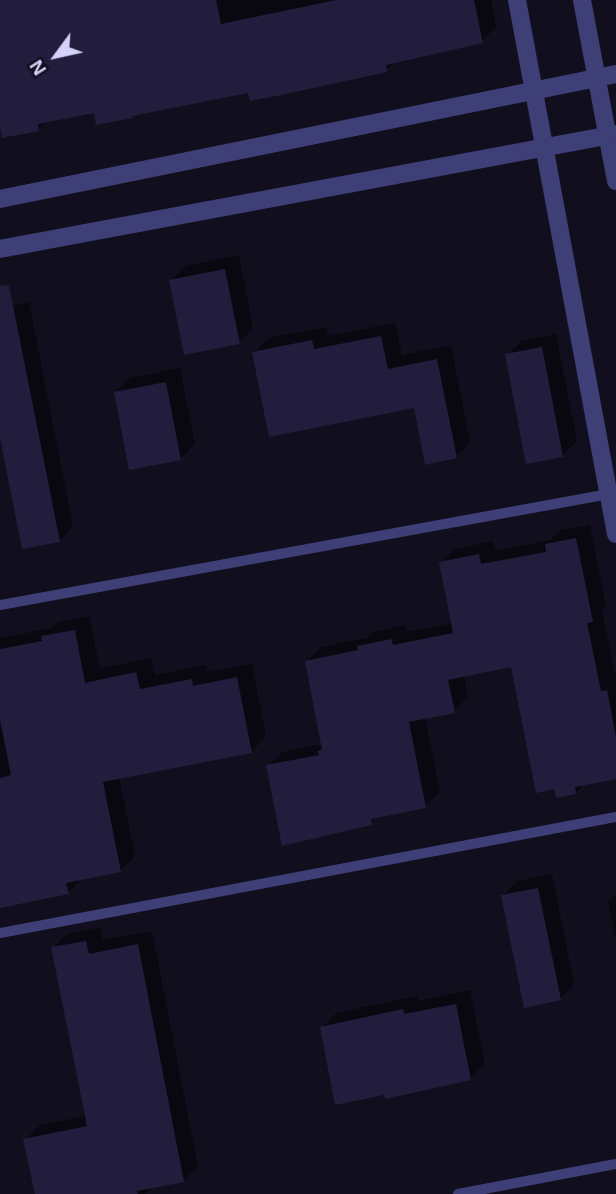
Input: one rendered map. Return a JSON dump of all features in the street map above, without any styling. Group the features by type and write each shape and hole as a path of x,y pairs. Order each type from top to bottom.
{"street":[{"path":"517,0 616,534"},
{"path":"582,0 596,77 612,135 616,181"},
{"path":"0,199 616,74"},
{"path":"0,248 612,135"}],"lane":[{"path":"0,605 608,494"},
{"path":"0,933 616,817"},
{"path":"458,1194 616,1164"}],"building":[{"path":"0,0 216,0 221,24 336,0 474,0 483,43 386,65 387,72 286,94 250,101 248,93 96,125 94,113 38,124 39,131 2,138"},
{"path":"225,269 240,344 184,355 169,280"},
{"path":"9,285 60,542 22,549 0,438 0,286"},
{"path":"381,336 388,369 437,359 457,458 425,465 414,408 269,437 252,352 312,340 314,349"},
{"path":"542,347 563,457 526,464 505,354"},
{"path":"166,382 181,460 129,470 114,392"},
{"path":"576,538 593,622 587,623 601,691 607,690 616,737 616,779 575,787 576,794 556,798 554,789 536,793 511,667 448,680 455,713 409,722 426,808 371,819 372,825 282,846 266,765 319,755 318,751 322,750 305,661 358,650 357,646 391,639 393,645 453,633 439,562 479,554 481,564 546,552 545,544"},
{"path":"75,630 85,683 136,672 140,689 192,679 193,686 237,677 252,753 103,782 121,872 66,883 69,894 0,908 0,778 11,775 0,720 0,649 42,641 41,636"},
{"path":"538,888 561,1000 524,1008 501,895"},
{"path":"86,941 89,954 138,944 184,1182 137,1191 138,1194 35,1194 23,1139 87,1126 51,947"},
{"path":"456,1004 471,1080 385,1099 384,1095 335,1105 320,1027 403,1009 404,1014"}]}
